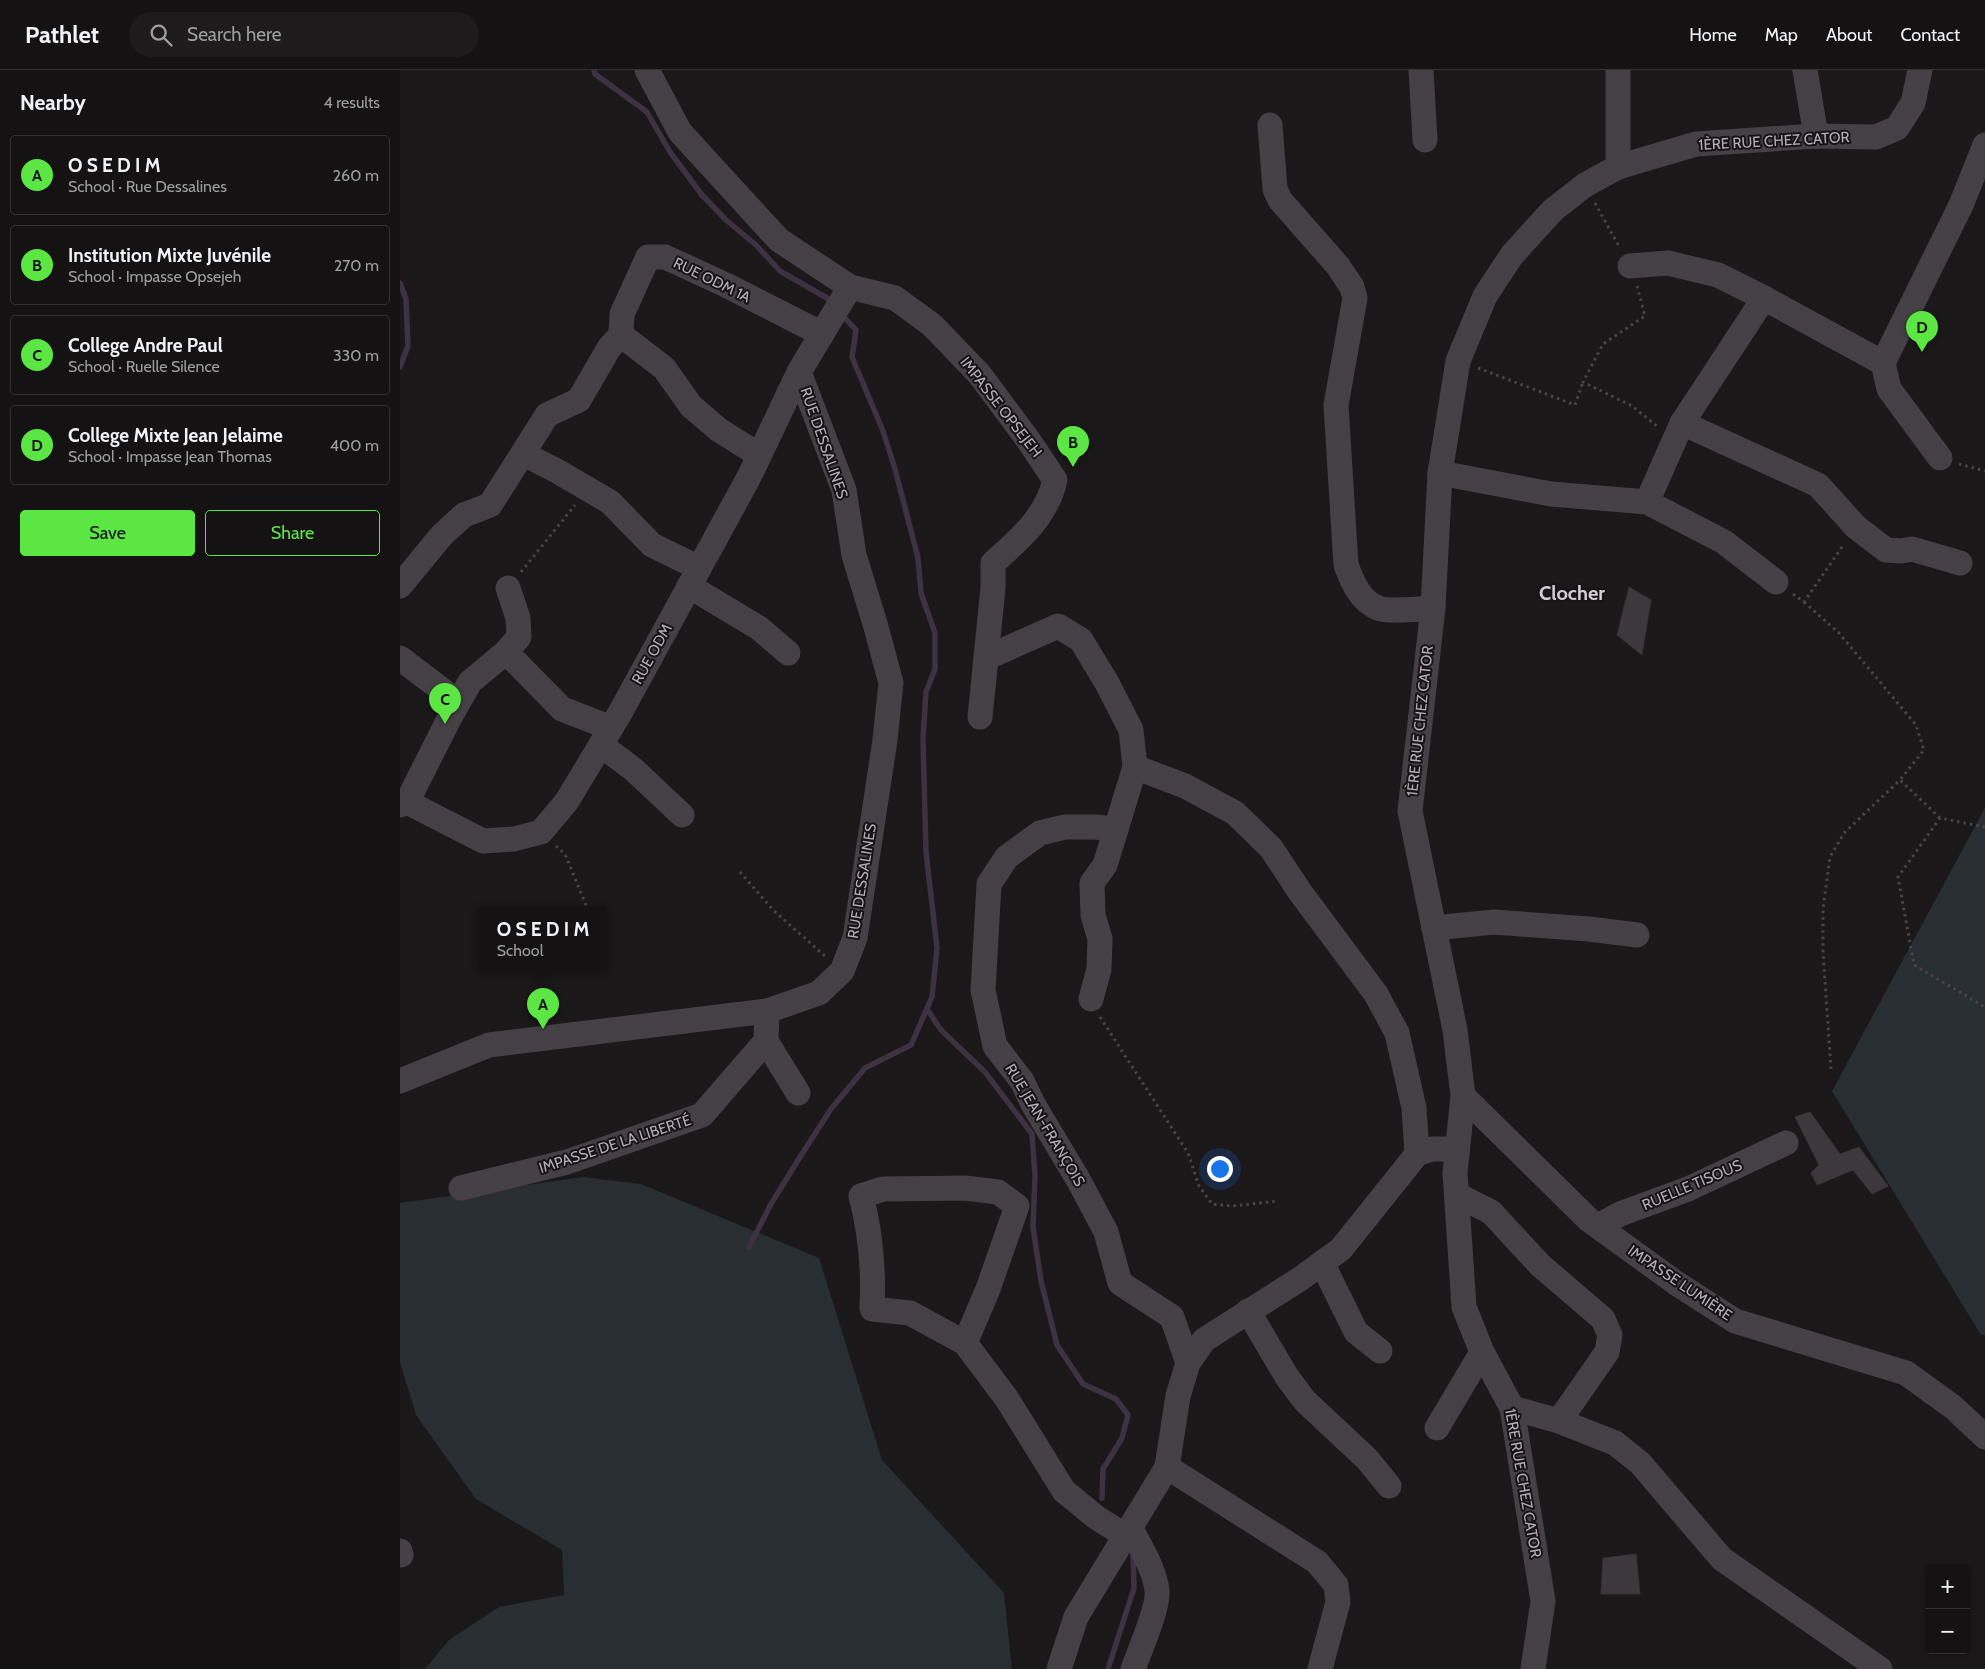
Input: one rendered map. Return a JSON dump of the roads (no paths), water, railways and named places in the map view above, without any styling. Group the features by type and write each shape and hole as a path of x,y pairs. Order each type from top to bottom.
{"street":[{"name":"IMPASSE OPSEJEH","path":"647,70 680,132 779,240 850,287 895,298 932,325 980,375 1029,441 1055,480 1051,496 1027,533 993,563 993,588 980,716"},
{"path":"1422,70 1425,140"},
{"path":"1618,70 1618,167"},
{"path":"1805,70 1816,136"},
{"name":"1ÈRE RUE CHEZ CATOR","path":"1533,1669 1543,1601 1512,1408 1482,1352 1464,1307 1455,1173 1456,1148 1463,1096 1455,1030 1410,811 1432,608 1440,472 1458,361 1485,296 1512,255 1553,210 1585,185 1618,167 1696,144 1816,136 1876,137 1897,128 1913,103 1920,70"},
{"path":"1270,125 1275,189 1280,200 1338,266 1352,287 1355,298 1336,405 1346,565 1354,584 1365,599 1378,608 1432,608"},
{"path":"1940,458 1889,389 1883,363 1961,206 1985,145"},
{"name":"RUE ODM 1A","path":"621,335 622,314 648,257 666,257 822,334"},
{"path":"1630,266 1668,263 1718,275 1883,363"},
{"name":"RUE ODM","path":"402,802 483,841 514,839 541,832 567,801 606,737 759,455 799,372 850,287"},
{"path":"1647,502 1678,432 1764,298"},
{"path":"400,586 442,535 464,515 490,505 547,415 579,400 609,348 621,335 664,368 692,406 719,430 759,455"},
{"name":"RUE DESSALINES","path":"400,1081 489,1045 767,1010 819,993 842,971 855,938 885,740 891,683 854,555 844,490 799,372"},
{"path":"1678,432 1818,485 1856,527 1886,550 1900,551 1912,549 1960,564"},
{"path":"524,454 610,502 652,545 759,628 788,654"},
{"path":"1440,472 1552,494 1647,502 1724,542 1776,582"},
{"path":"402,802 470,682 506,652 519,637 518,618 508,588"},
{"path":"986,658 1058,626 1082,640 1108,683 1131,730 1135,767 1105,865 1092,883 1093,915 1100,939 1099,969 1090,999"},
{"path":"506,652 562,708 606,737 633,769 682,815"},
{"path":"400,658 458,702"},
{"path":"1135,767 1185,786 1235,813 1271,848 1300,892 1376,994 1397,1033 1414,1108 1417,1154"},
{"name":"RUE JEAN-FRANÇOIS","path":"1116,829 1064,827 1040,833 1007,857 989,884 983,990 995,1046 1022,1081 1033,1104 1079,1181 1106,1232 1120,1283 1172,1317 1188,1363"},
{"path":"1434,928 1494,922 1589,929 1637,935"},
{"path":"767,1010 766,1041 798,1094"},
{"name":"IMPASSE DE LA LIBERTÉ","path":"461,1188 567,1162 702,1115 766,1041"},
{"name":"IMPASSE LUMIÈRE","path":"1463,1096 1589,1220 1676,1283 1735,1320 1906,1373 1952,1407 1985,1437"},
{"name":"RUELLE TISOUS","path":"1598,1226 1620,1214 1688,1189 1786,1143"},
{"path":"1060,1669 1076,1617 1167,1467 1178,1396 1188,1363 1204,1340 1341,1249 1417,1154 1432,1149 1456,1148"},
{"path":"965,1343 988,1289 1016,1206 998,1192 965,1188 883,1189 861,1196 868,1222 872,1251 872,1309 910,1314 965,1343 1007,1399 1064,1491 1097,1518 1126,1536 1134,1534 1152,1569 1158,1593 1148,1630 1133,1669"},
{"path":"1457,1195 1491,1212 1540,1265 1603,1319 1610,1335 1607,1352 1558,1421"},
{"path":"1322,1262 1356,1332 1380,1351"},
{"path":"1248,1311 1282,1370 1306,1401 1367,1459 1389,1486"},
{"path":"1437,1428 1482,1352"},
{"path":"1512,1408 1558,1421 1615,1442 1640,1463 1722,1559 1875,1668"},
{"path":"1167,1467 1317,1562 1336,1585 1338,1602 1320,1669"}],"waterway":[{"path":"594,70 595,74 647,112 670,152 702,195 726,220 756,245 780,271 827,298 832,303"},
{"path":"400,283 406,299 408,346 400,367"},
{"path":"749,1247 771,1204 831,1109 865,1068 911,1045 932,997 937,948 926,852 923,739 926,692 935,669 935,633 921,593 918,558 895,469 883,431 852,357 856,330 841,314"},
{"path":"927,1009 941,1030 985,1072 1032,1134 1035,1176 1033,1227 1041,1281 1057,1345 1083,1384 1116,1399 1128,1415 1122,1438 1103,1469 1102,1498"},
{"path":"1108,1669 1134,1588 1133,1553"}],"place":[{"name":"College Mixte Jean Jelaime","path":"1922,352"},
{"name":"Institution Mixte Juvénile","path":"1073,467"},
{"name":"College Andre Paul","path":"445,724"},
{"name":"O S E D I M","path":"543,1029"}],"district":[{"name":"Clocher","path":"1572,593"}]}
